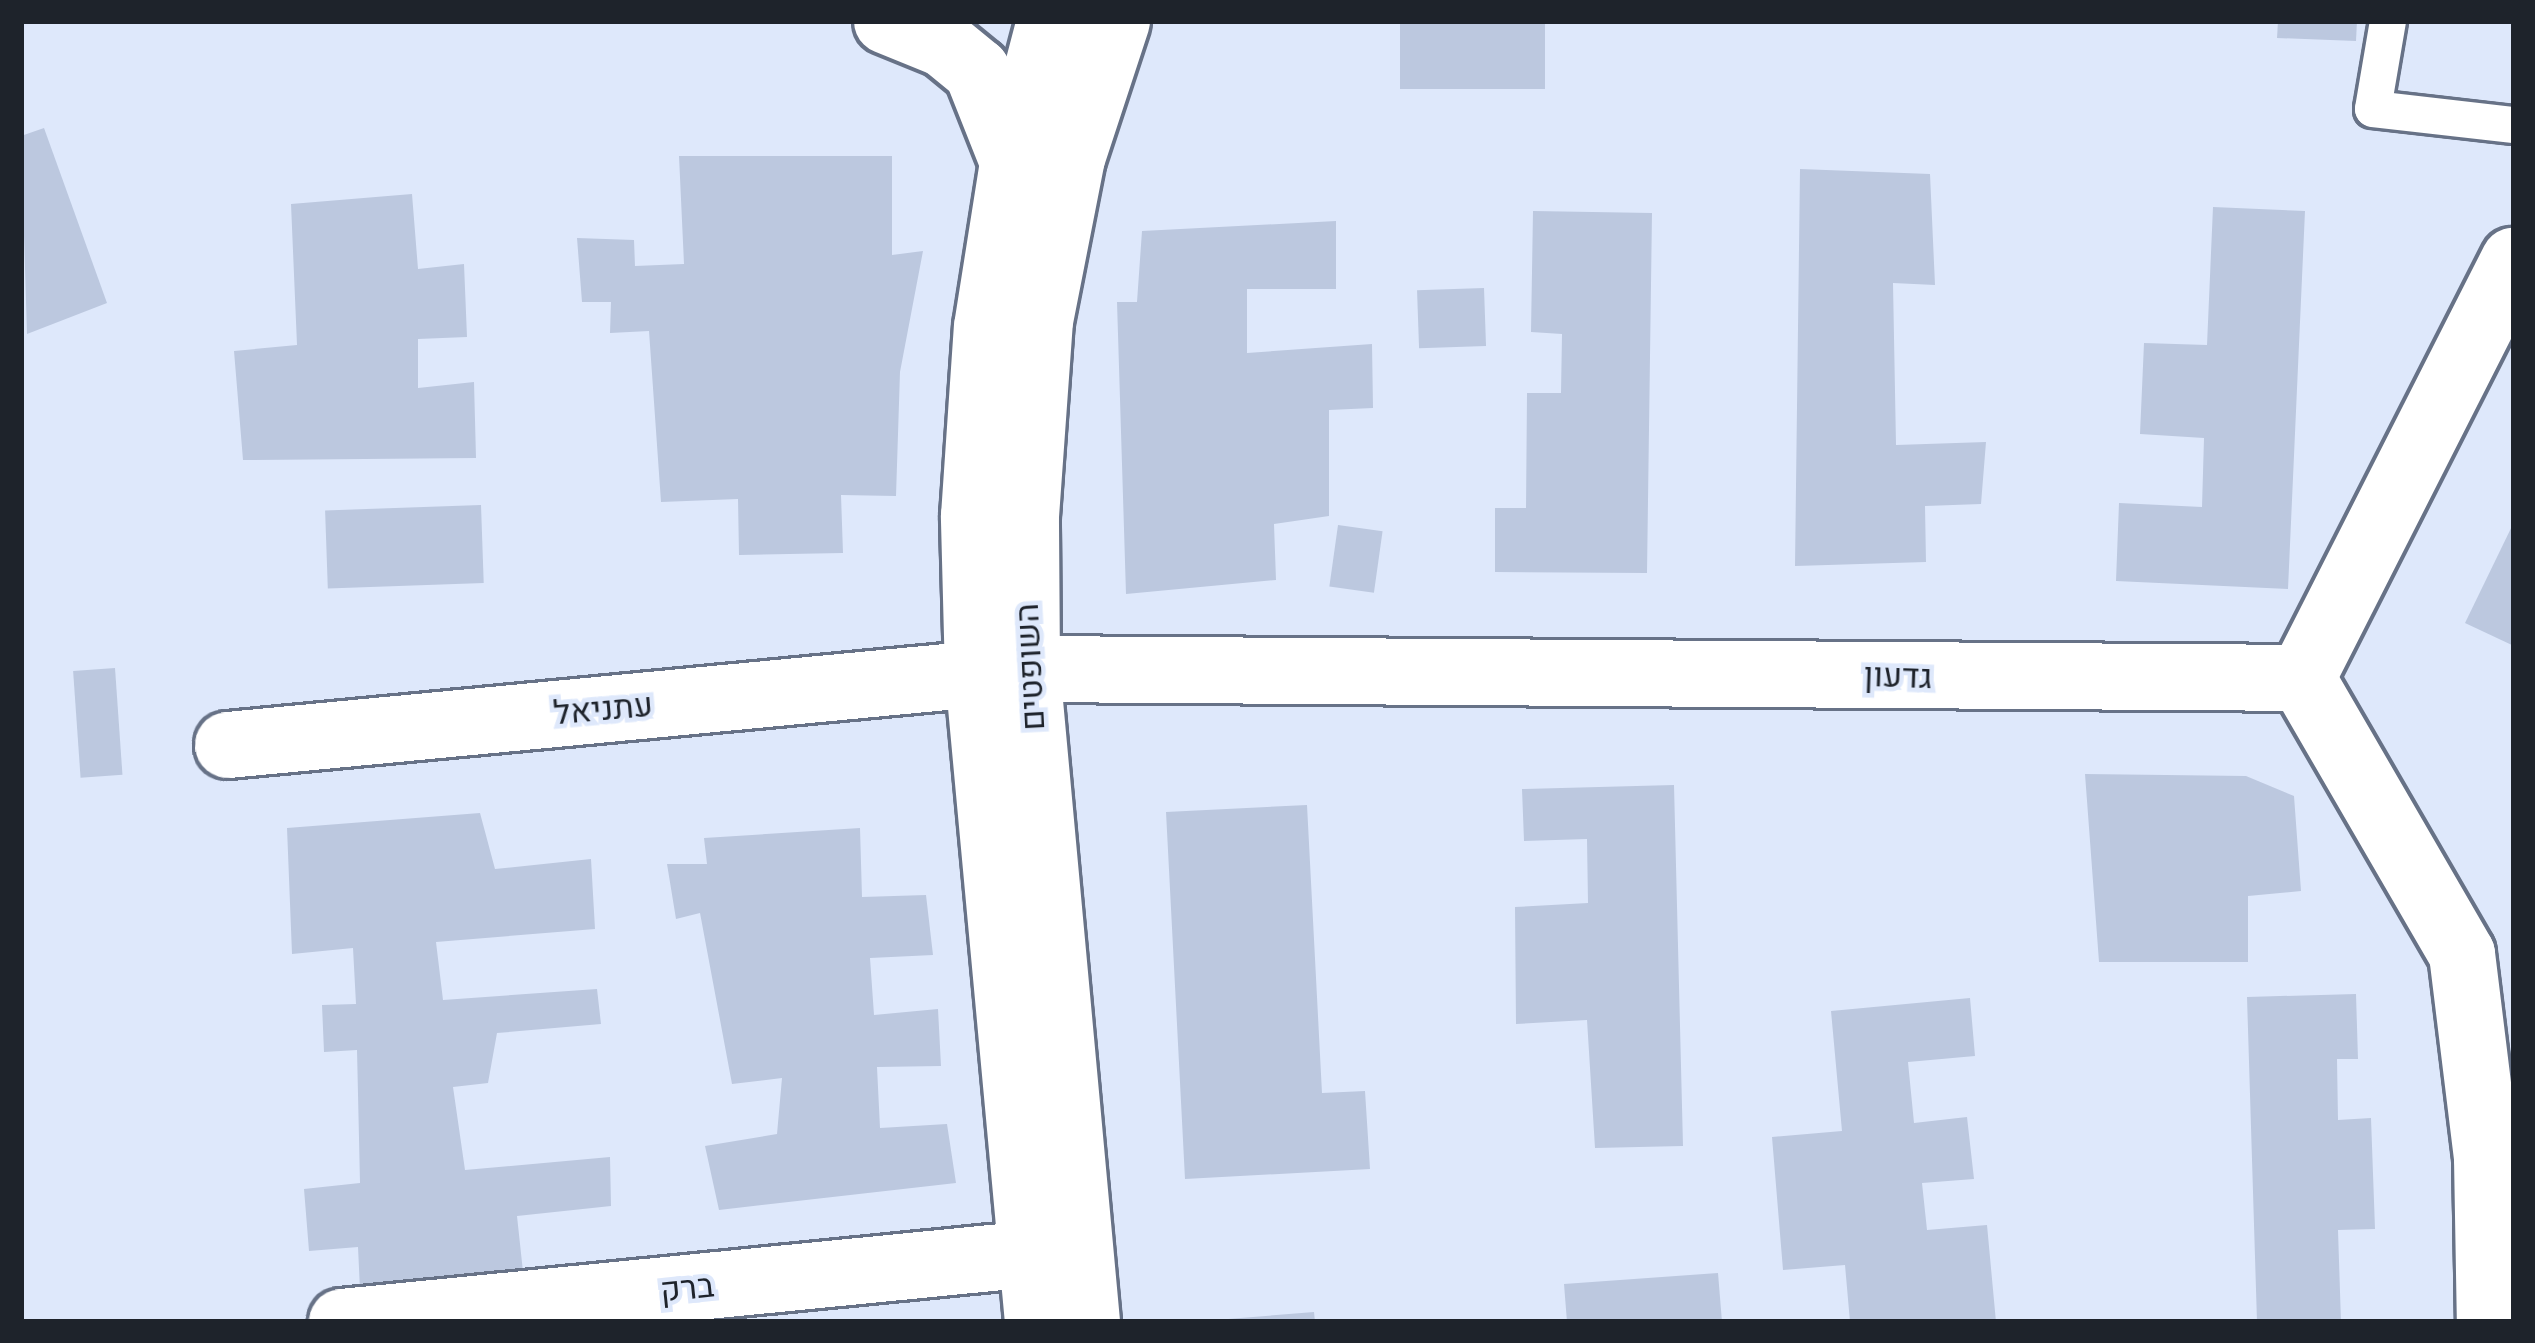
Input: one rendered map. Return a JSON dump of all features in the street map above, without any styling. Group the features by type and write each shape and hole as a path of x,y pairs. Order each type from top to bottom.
{"street":[{"path":"887,21 944,44 977,71 1013,162"},
{"name":"השופטים","path":"1050,21 1013,162 987,327 974,516 1002,672 1087,1322"},
{"name":"השופטים","path":"1038,1322 1002,672 1040,321 1072,158 1117,21"},
{"path":"2490,1322 2487,1158 2462,954 2302,678 2514,261"},
{"name":"גדעון","path":"1002,672 2302,678"},
{"name":"עתניאל","path":"228,745 1002,672"},
{"name":"ברק","path":"342,1322 1032,1254"}],"lane":[{"path":"2388,21 2373,109 2514,125"}],"building":[{"path":"1400,21 1545,21 1545,89 1400,89"},
{"path":"2278,21 2357,21 2356,41 2277,38"},
{"path":"44,128 107,303 27,334 21,136"},
{"path":"679,156 892,156 892,255 923,251 900,372 896,496 841,495 843,553 739,555 738,499 661,502 649,331 610,333 611,302 582,302 577,238 634,240 635,266 684,264"},
{"path":"1800,169 1930,174 1935,285 1893,283 1896,445 1986,442 1981,504 1925,506 1926,562 1795,566"},
{"path":"412,194 418,269 464,264 467,337 418,339 418,388 474,382 476,458 243,460 234,351 297,345 291,204"},
{"path":"2213,207 2305,211 2288,589 2116,581 2119,503 2202,507 2204,438 2140,434 2144,343 2207,345"},
{"path":"1533,211 1652,213 1647,573 1495,572 1495,508 1526,508 1527,393 1561,393 1562,334 1531,332"},
{"path":"1336,221 1336,289 1247,289 1247,353 1372,344 1373,408 1329,410 1329,516 1274,524 1276,580 1126,594 1117,302 1137,302 1142,231"},
{"path":"1484,288 1486,346 1419,348 1417,290"},
{"path":"481,505 484,583 328,588 325,510"},
{"path":"2514,522 2514,646 2465,623"},
{"path":"1338,525 1383,531 1374,593 1329,586"},
{"path":"115,668 122,775 81,778 73,671"},
{"path":"2085,774 2246,776 2294,796 2301,891 2248,896 2248,962 2099,962"},
{"path":"1674,785 1683,1146 1595,1148 1587,1020 1516,1024 1515,907 1588,903 1587,839 1524,841 1522,789"},
{"path":"1307,805 1322,1093 1365,1091 1370,1169 1185,1179 1166,812"},
{"path":"480,813 495,869 591,859 595,929 436,942 443,1000 597,989 601,1024 497,1033 488,1083 453,1087 465,1170 610,1157 611,1206 517,1216 524,1281 360,1290 358,1247 309,1251 304,1189 360,1183 357,1050 324,1052 322,1005 356,1004 353,948 292,954 287,828"},
{"path":"860,828 862,897 926,895 933,955 870,958 874,1015 938,1009 941,1066 877,1067 880,1128 947,1124 956,1183 719,1210 705,1146 777,1134 782,1078 732,1084 700,913 676,919 667,864 707,864 704,838"},
{"path":"2356,994 2358,1059 2337,1059 2338,1120 2371,1118 2375,1229 2338,1230 2341,1322 2257,1322 2247,997"},
{"path":"1970,998 1975,1056 1908,1062 1914,1123 1967,1117 1974,1179 1922,1183 1927,1230 1987,1225 1996,1322 1850,1322 1845,1265 1783,1270 1772,1137 1842,1131 1831,1011"},
{"path":"1718,1273 1722,1322 1567,1322 1564,1284"},
{"path":"1314,1312 1315,1322 1228,1322 1228,1319"}]}
